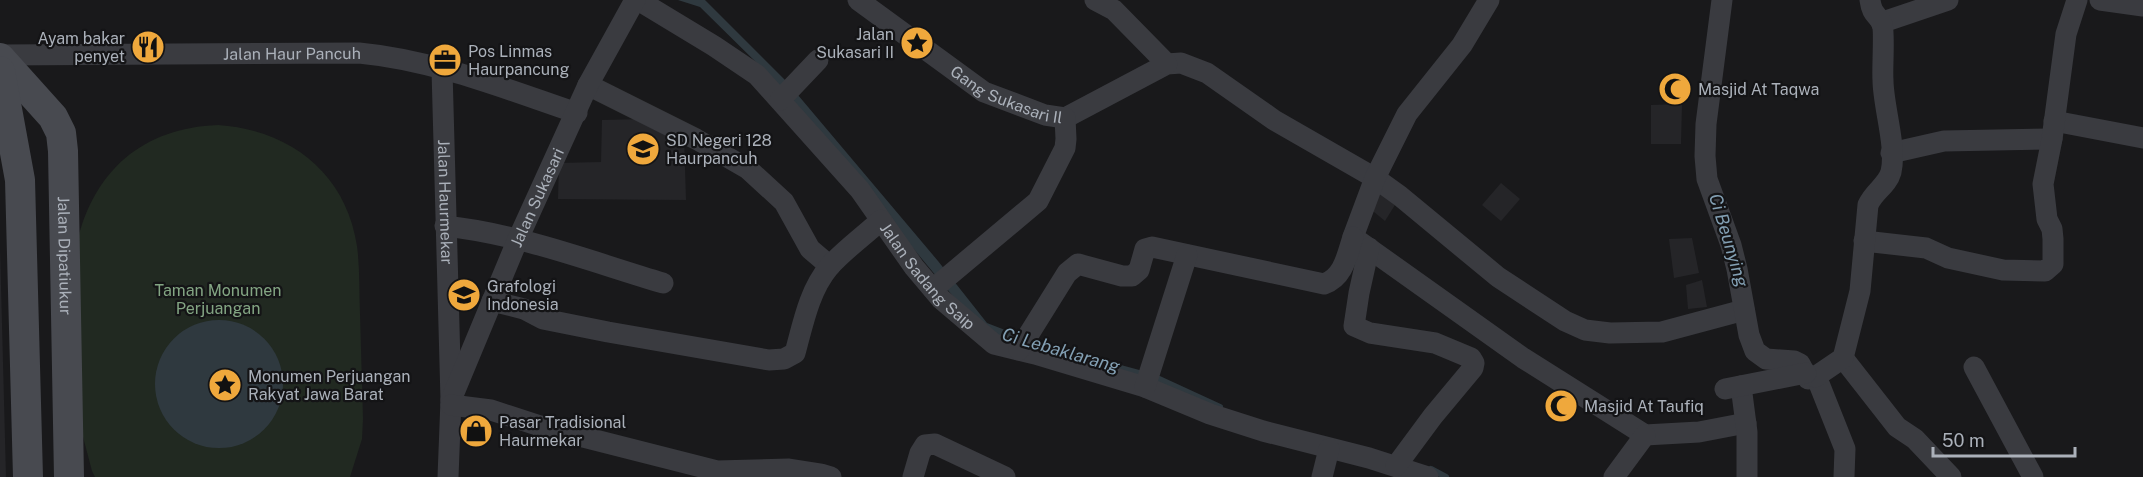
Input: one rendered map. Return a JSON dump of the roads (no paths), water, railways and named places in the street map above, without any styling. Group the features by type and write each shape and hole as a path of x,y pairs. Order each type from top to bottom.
{"main road":[{"name":"Jalan Dipatiukur","path":"0,56 53,117 60,133 63,151 69,477"},
{"path":"0,71 20,180 28,477"}],"street":[{"name":"Jalan Sukasari","path":"451,402 518,239 588,85 637,0"},
{"name":"Jalan Sadang Saip","path":"637,0 714,46 786,94 860,190 914,267 941,281 941,299 994,344 1022,344 1147,380 1210,414 1329,449 1400,461 1428,477"},
{"name":"Gang Sukasari Il","path":"858,0 984,92 1045,115 1065,118 1167,63"},
{"path":"1095,0 1114,10 1167,63 1180,63 1206,73 1275,120 1375,178 1498,277 1565,321 1585,330 1610,333 1662,332 1744,310"},
{"path":"1400,461 1433,416 1473,368 1474,363 1472,358 1435,343 1370,333 1354,326 1359,293 1361,242 1375,178 1407,114 1462,45 1489,0"},
{"path":"1722,0 1706,124 1707,179 1731,245 1749,335 1755,351 1766,359 1794,361 1811,376 1845,449 1844,477"},
{"path":"1747,477 1746,423 1733,387 1811,376 1843,358 1860,291 1868,205 1873,194 1886,184 1891,170 1892,153 1883,83 1882,24 1872,12 1870,0"},
{"path":"1882,24 1948,0"},
{"path":"1864,241 1926,248 1948,258 2003,270 2045,271 2053,264 2052,229 2047,219 2043,184 2066,34 2077,0"},
{"path":"2100,0 2143,6"},
{"name":"Jalan Haur Pancuh","path":"0,56 359,53 391,57 471,76 577,113"},
{"path":"786,94 818,60"},
{"name":"Jalan Haurmekar","path":"442,70 451,402 448,477"},
{"path":"588,85 696,138 748,169 784,202 810,249 830,266"},
{"path":"941,281 1038,201 1065,148 1065,118"},
{"path":"1892,153 1944,141 2053,130 2143,138"},
{"path":"492,301 524,309 543,319 608,333 770,360 784,359 795,353 806,311 822,277 830,266 881,220"},
{"path":"445,226 467,228 518,239 663,284"},
{"path":"1022,344 1067,273 1078,264 1122,276 1132,276 1139,270 1144,251 1148,247 1324,284 1333,281 1361,242"},
{"path":"1361,242 1523,358 1645,435 1700,432 1746,423"},
{"path":"1147,380 1187,255"},
{"path":"1843,358 1897,427 1915,439 1951,477"},
{"path":"1974,367 2033,477"},
{"path":"451,402 491,410 540,426 717,471 789,470 831,477"},
{"path":"1614,477 1645,435"},
{"path":"913,477 920,453 925,446 935,444 1005,477"},
{"path":"1322,477 1329,449"}],"waterway":[{"name":"Ci Lebaklarang","path":"1098,362 1157,378 1220,407"},
{"name":"Ci Lebaklarang","path":"1431,469 1446,477"}],"place":[{"name":"Jalan Sukasari II","path":"917,43"},
{"name":"Ayam bakar penyet","path":"148,47"},
{"name":"Pos Linmas Haurpancung","path":"445,60"},
{"name":"Masjid At Taqwa","path":"1675,89"},
{"name":"SD Negeri 128 Haurpancuh","path":"643,149"},
{"name":"Grafologi Indonesia","path":"464,295"},
{"name":"Monumen Perjuangan Rakyat Jawa Barat","path":"225,385"},
{"name":"Masjid At Taufiq","path":"1561,406"},
{"name":"Pasar Tradisional Haurmekar","path":"476,431"}],"water label":[{"name":"Ci Beunying","path":"1729,240"}],"park label":[{"name":"Taman Monumen Perjuangan","path":"218,299"}]}
